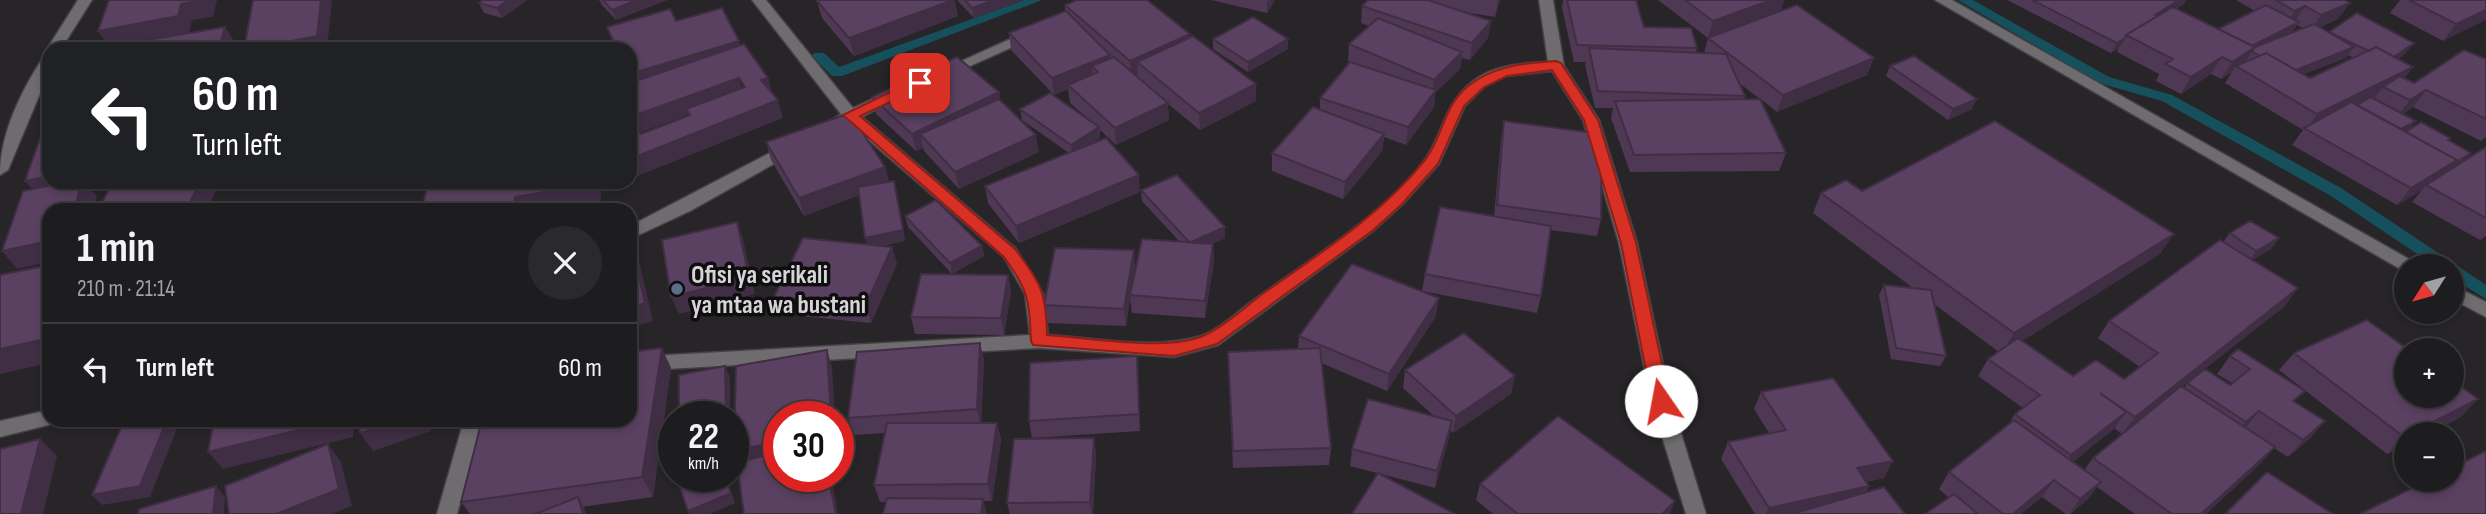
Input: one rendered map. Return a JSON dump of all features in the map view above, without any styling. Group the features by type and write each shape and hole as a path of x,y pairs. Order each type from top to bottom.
{"street":[{"path":"58,42 85,0"},
{"path":"759,0 850,115 1010,253 1027,275 1038,301 1039,341"},
{"path":"1546,0 1556,66 1591,120 1629,243 1661,401 1696,514"},
{"path":"1942,0 2394,258"},
{"path":"637,230 684,207 850,115 1045,27"},
{"path":"637,364 1039,341 1174,350 1211,340 1367,227 1396,201 1433,160 1458,104 1479,84 1502,72 1527,67 1556,66"},
{"path":"0,170 33,87 42,71"},
{"path":"2464,298 2486,310"},
{"path":"0,429 42,420"},
{"path":"447,514 472,427"}],"building":[{"path":"109,0 201,0 181,4 178,16 98,31"},
{"path":"253,0 321,0 317,36 287,42 245,42"},
{"path":"483,0 508,0 497,8 479,3"},
{"path":"603,0 637,0 612,10"},
{"path":"953,0 849,38 817,1"},
{"path":"965,0 994,0 972,8"},
{"path":"1077,0 1147,0 1190,34 1130,61 1065,5"},
{"path":"1368,0 1428,0 1491,21 1472,43 1362,6"},
{"path":"1567,0 1636,0 1644,27 1691,28 1697,48 1577,45"},
{"path":"1685,0 1771,0 1713,21"},
{"path":"2032,0 2179,0 2117,43"},
{"path":"2276,0 2345,0 2350,3 2321,15 2305,6 2295,11"},
{"path":"2409,0 2486,0 2486,10 2456,24"},
{"path":"1797,5 1874,58 1783,95 1708,38"},
{"path":"2266,5 2299,22 2252,46 2218,29"},
{"path":"2173,7 2255,47 2232,62 2222,57 2191,77 2165,64 2173,59 2126,35"},
{"path":"722,8 739,41 637,72 637,42 614,42 607,27 670,9 676,21"},
{"path":"1066,11 1110,55 1052,78 1009,33"},
{"path":"2357,13 2414,43 2394,57 2376,47 2369,51 2329,32"},
{"path":"1253,17 1288,39 1248,62 1213,39"},
{"path":"1378,18 1462,52 1434,80 1349,44"},
{"path":"2314,24 2354,47 2296,70 2266,53 2259,56 2252,51 2255,47"},
{"path":"225,27 221,42 136,42"},
{"path":"1193,36 1256,84 1199,113 1137,62"},
{"path":"744,44 768,78 761,80 778,100 637,156 637,128 641,134 690,115 686,109 745,87 739,78 637,114 637,81"},
{"path":"2376,47 2413,67 2317,114 2236,66 2266,53 2310,78"},
{"path":"1589,48 1726,54 1745,96 1598,91"},
{"path":"2464,50 2486,59 2486,119 2426,90 2410,100 2383,87 2400,76 2414,83"},
{"path":"1914,56 1977,99 1953,109 1890,66"},
{"path":"957,57 999,92 912,134 872,97"},
{"path":"1114,57 1168,103 1115,128 1068,85 1098,72 1092,66"},
{"path":"1350,62 1436,90 1408,127 1320,98"},
{"path":"1050,93 1099,127 1071,145 1020,109"},
{"path":"2371,97 2416,121 2401,129 2357,105"},
{"path":"999,99 1036,135 955,172 920,134"},
{"path":"1760,99 1786,153 1634,155 1615,101"},
{"path":"2351,102 2457,160 2411,188 2304,128"},
{"path":"1313,107 1384,134 1345,182 1272,153"},
{"path":"850,113 885,167 799,198 766,142"},
{"path":"1504,121 1602,134 1601,219 1497,205"},
{"path":"1995,121 2174,234 2014,333 1821,193 1846,180 1862,191"},
{"path":"2421,122 2471,153 2455,163 2457,160 2406,132"},
{"path":"42,133 42,177 25,181"},
{"path":"1106,138 1139,175 1016,226 985,186"},
{"path":"2486,147 2486,218 2426,185"},
{"path":"1177,175 1225,227 1189,242 1141,190"},
{"path":"894,181 903,230 865,238 858,187"},
{"path":"42,187 80,189 76,203 42,203 42,242 2,251 23,191"},
{"path":"109,189 196,189 190,203 102,203"},
{"path":"426,189 562,189 515,197 514,203 424,203"},
{"path":"936,200 982,246 950,263 905,216"},
{"path":"1440,207 1551,226 1541,296 1425,274"},
{"path":"2250,221 2279,238 2256,251 2230,233"},
{"path":"737,222 749,277 671,297 662,240"},
{"path":"803,238 892,247 866,305 774,297"},
{"path":"1142,239 1213,244 1205,301 1130,295"},
{"path":"2220,240 2298,288 2135,417 2100,393 2126,412 2071,455 2015,414 2040,395 1988,359 2018,338 2073,376 2096,360 2124,379 2158,353 2109,321"},
{"path":"1055,248 1134,250 1124,309 1044,305"},
{"path":"1352,264 1439,298 1389,374 1299,336"},
{"path":"42,266 42,340 0,349 0,275"},
{"path":"637,268 645,303 637,306"},
{"path":"921,274 1008,275 1001,318 911,317"},
{"path":"1884,285 1931,290 1946,356 1896,348"},
{"path":"2367,320 2394,339 2394,408 2461,408 2433,422 2394,422 2394,429 2294,353"},
{"path":"1464,333 1515,376 1456,416 1405,370"},
{"path":"980,343 977,409 854,418 854,401 850,401 857,352"},
{"path":"662,348 642,477 461,502 480,427 637,427 637,351"},
{"path":"1320,348 1331,448 1233,451 1228,352"},
{"path":"2238,349 2305,391 2293,401 2325,421 2303,440 2259,411 2246,422 2187,383 2205,369 2230,385 2250,369 2230,356"},
{"path":"827,350 830,401 763,401 763,445 749,447 749,401 735,401 736,366"},
{"path":"1137,356 1139,414 1029,421 1030,363"},
{"path":"725,366 726,401 679,401 679,375"},
{"path":"1833,378 1893,461 1857,468 1869,486 1769,508 1728,442 1786,430 1761,392"},
{"path":"2181,386 2275,447 2201,514 2172,514 2093,458"},
{"path":"2464,389 2478,399 2464,406"},
{"path":"1368,399 1452,421 1437,471 1352,449"},
{"path":"1558,416 1675,501 1662,514 1518,514 1480,484"},
{"path":"2014,420 2101,482 2080,499 2054,480 2013,514 2003,514 1949,472"},
{"path":"887,423 997,423 988,484 874,485"},
{"path":"121,427 164,427 140,486 92,495"},
{"path":"213,427 310,427 208,452"},
{"path":"360,427 379,427 360,433"},
{"path":"1094,438 1090,502 1007,503 1014,439"},
{"path":"40,439 21,514 0,514 0,449"},
{"path":"328,444 339,489 276,514 229,514 225,486"},
{"path":"2486,451 2486,514 2362,513 2405,492 2464,492 2464,462"},
{"path":"763,456 763,492 831,492 836,514 744,514 741,492 749,492 749,460"},
{"path":"2267,472 2333,514 2225,514"},
{"path":"1378,473 1455,514 1352,514"},
{"path":"216,486 213,514 138,514 139,509"},
{"path":"1884,487 1905,514 1792,514"},
{"path":"681,492 731,492 731,493 688,511"},
{"path":"1954,494 1978,514 1925,514"},
{"path":"578,497 583,514 535,514"},
{"path":"887,498 983,499 981,514 883,514"}],"waterway":[{"path":"819,56 837,73 1036,0"},
{"path":"1964,0 2104,80 2167,98 2336,192 2428,254"},
{"path":"2464,278 2486,293"}],"place":[{"name":"Ofisi ya serikali ya mtaa wa bustani","path":"677,289"}],"route":[{"path":"920,83 850,115 1010,253 1027,275 1038,301 1039,341 1174,350 1211,340 1367,227 1396,201 1433,160 1458,104 1479,84 1502,72 1527,67 1556,66 1591,120 1629,243 1661,401"}]}
